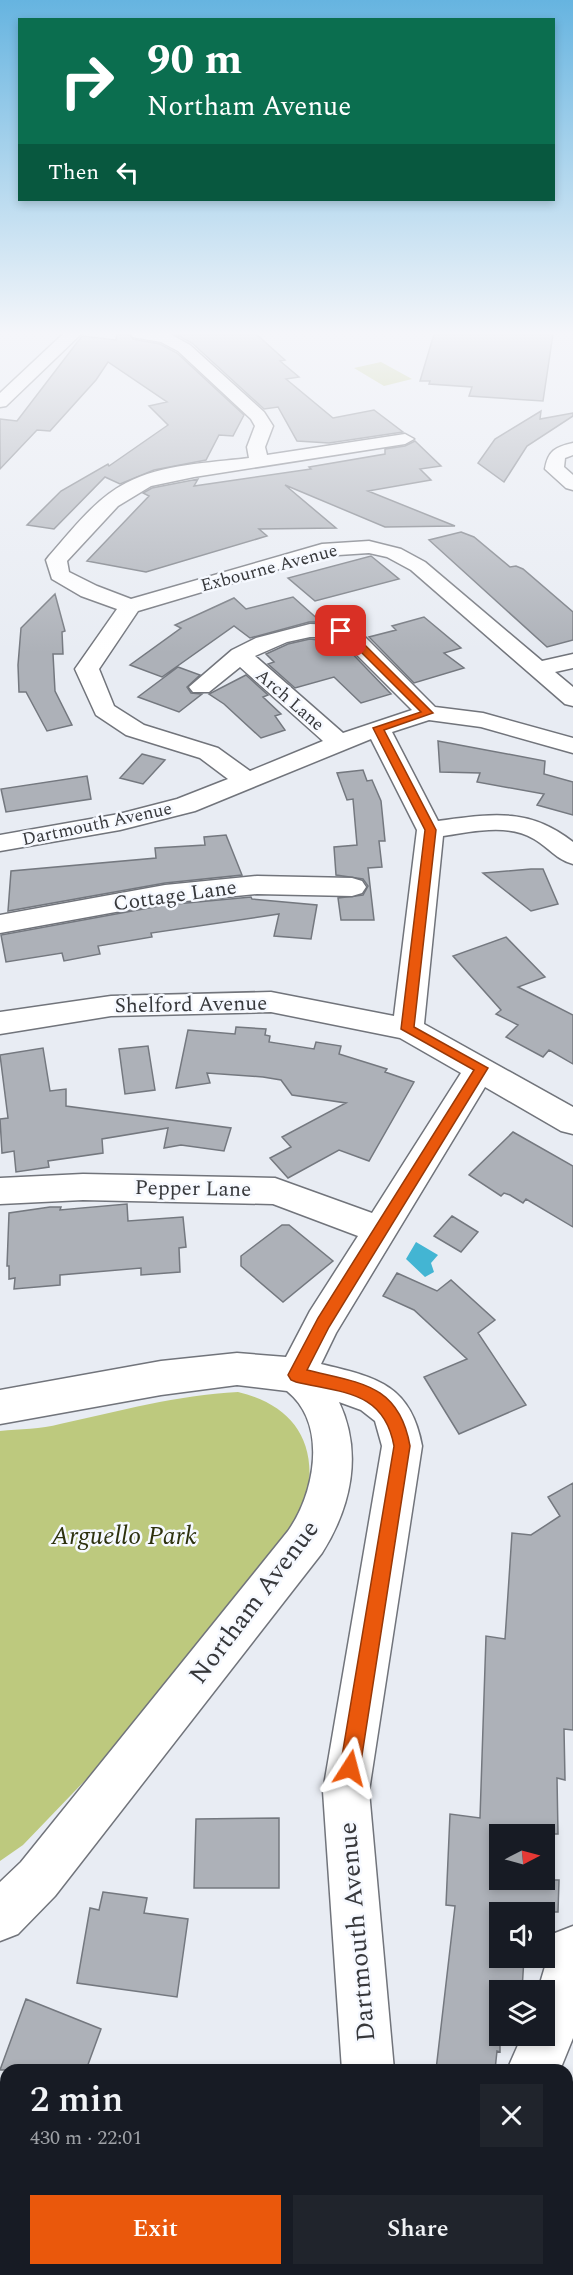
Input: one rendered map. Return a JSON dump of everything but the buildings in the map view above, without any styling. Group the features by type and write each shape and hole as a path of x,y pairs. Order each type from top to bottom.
{"street":[{"path":"259,440 256,447 259,462"},
{"path":"398,440 155,479 133,487 102,510 56,560 59,575 89,591 130,606 87,669 104,710 135,730 209,753 247,781 378,728 428,713 483,720 573,746"},
{"path":"573,449 562,451 556,457 554,469 573,484"},
{"name":"Exbourne Avenue","path":"130,606 322,550 369,547 394,553 418,566 573,699"},
{"name":"Arch Lane","path":"201,687 256,645 288,636 324,630 341,631 351,636 428,713"},
{"name":"Arch Lane","path":"240,655 341,744"},
{"path":"537,669 573,661"},
{"path":"378,728 430,830 408,1029"},
{"name":"Dartmouth Avenue","path":"0,843 120,822 186,805 247,781"},
{"path":"430,830 485,823 512,823 541,831 573,856"},
{"name":"Cottage Lane","path":"0,924 165,894 257,885 352,887"},
{"name":"Shelford Avenue","path":"0,1023 111,1006 271,1002 408,1029 481,1068 573,1122"},
{"path":"296,1375 323,1323 481,1068"},
{"name":"Pepper Lane","path":"0,1191 84,1186 274,1191 380,1230"},
{"name":"Dartmouth Avenue","path":"0,1407 161,1378 237,1369 296,1375 359,1390 375,1398 389,1409 399,1427 402,1446 346,1791 368,2064"},
{"name":"Northam Avenue","path":"0,1916 38,1879 280,1575 315,1526 325,1504 334,1461 331,1436 315,1392 296,1375"},
{"path":"536,2064 550,2033 568,1979 573,1951"}],"green space":[{"name":"Arguello Park","path":"238,1392 255,1397 282,1412 301,1435 307,1450 308,1490 289,1531 97,1768 23,1845 0,1861 0,1431 45,1427 171,1400"}],"water":[{"path":"416,1242 438,1255 431,1263 434,1272 425,1277 406,1259"}],"route":[{"path":"341,631 351,636 428,713 378,728 430,830 408,1029 481,1068 323,1323 296,1375 359,1390 375,1398 389,1409 399,1427 402,1446 350,1768"}]}
